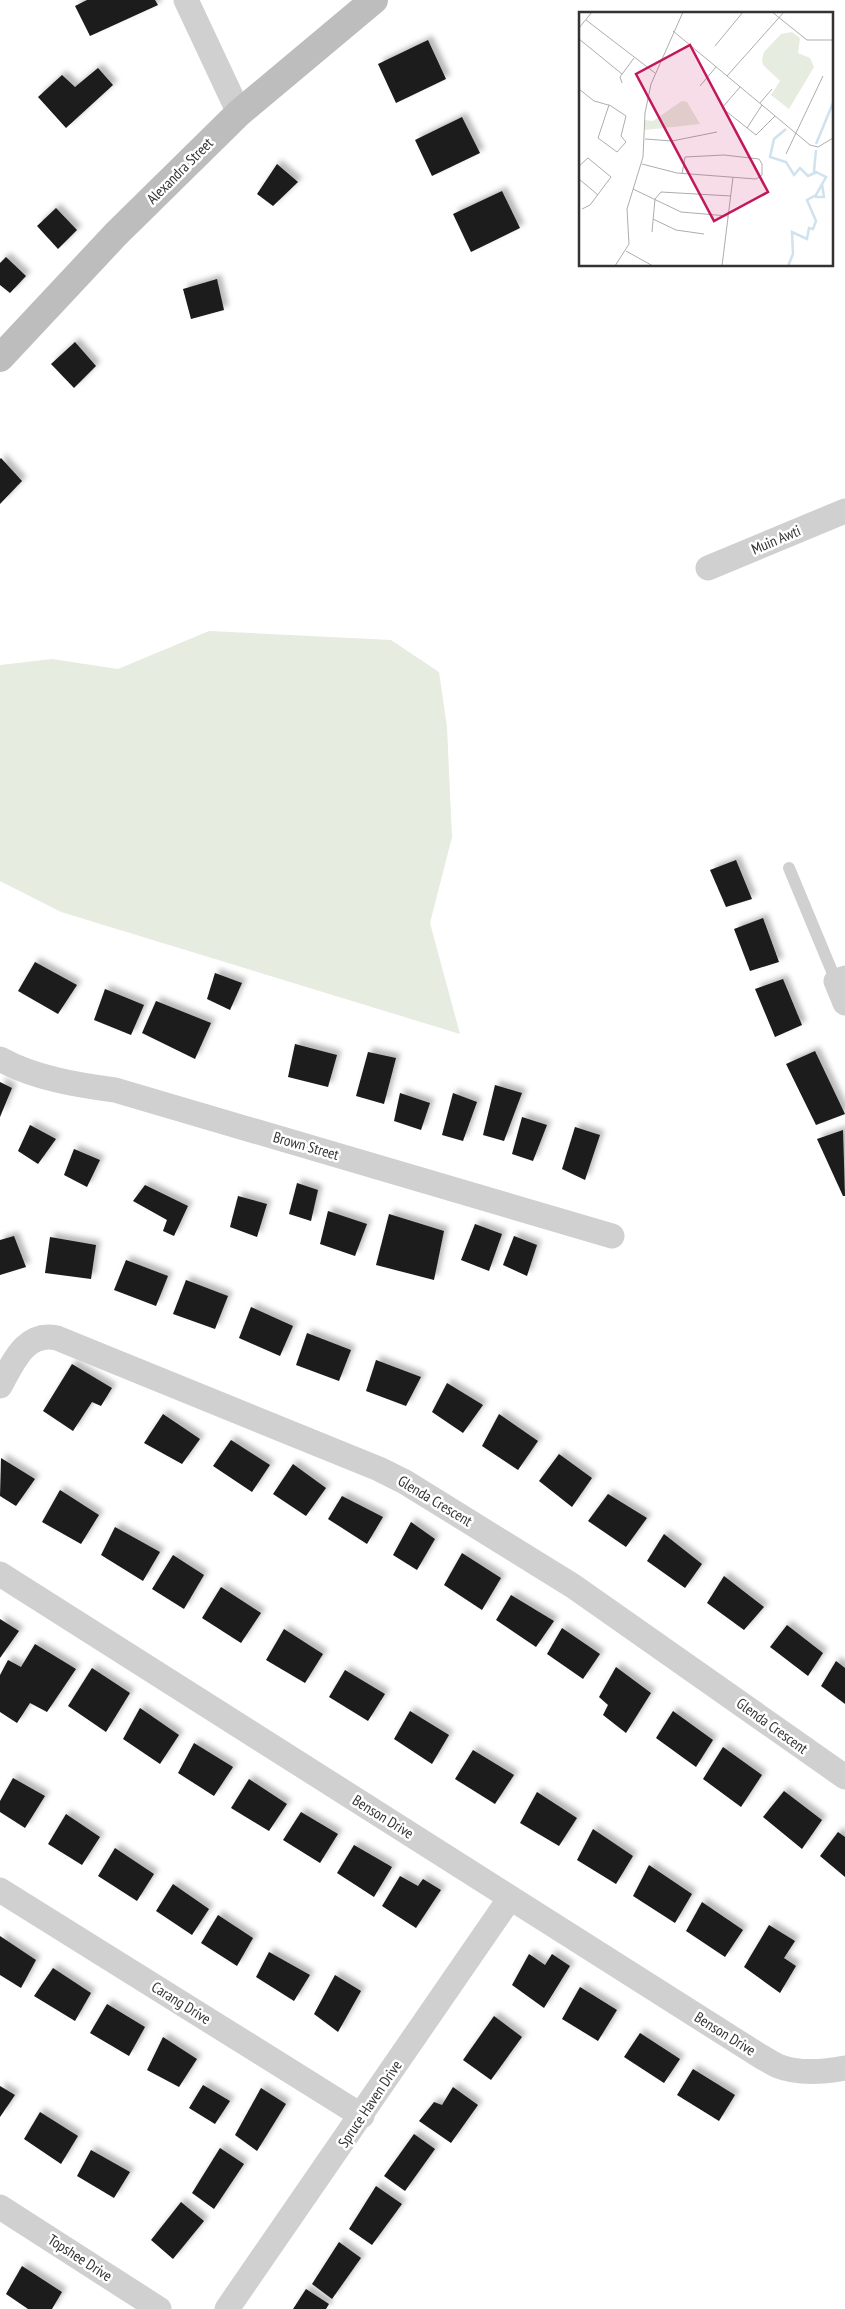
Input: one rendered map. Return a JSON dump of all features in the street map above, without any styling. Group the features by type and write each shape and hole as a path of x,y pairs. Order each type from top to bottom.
{"main road":[{"name":"Alexandra Street","path":"0,358 116,234 239,113 374,0"}],"street":[{"path":"186,0 239,113"},
{"name":"Muin Awti","path":"708,568 845,511"},
{"name":"Brown Street","path":"0,1059 30,1071 86,1086 116,1090 612,1236"},
{"name":"Glenda Crescent","path":"0,1386 25,1346 43,1336 57,1338 379,1469 405,1482 566,1581 845,1777"},
{"name":"Benson Drive","path":"0,1574 766,2059 778,2066 795,2070 824,2071 845,2068"},
{"name":"Carang Drive","path":"0,1890 362,2116"},
{"name":"Spruce Haven Drive","path":"227,2309 362,2116 510,1898"},
{"name":"Topshee Drive","path":"0,2207 159,2309"}],"lane":[{"path":"789,868 842,987"}],"shaded area":[{"path":"209,631 391,640 439,672 447,727 452,837 430,923 460,1034 61,912 0,881 0,665 52,659 118,669"}],"building":[{"path":"87,0 155,0 158,5 90,36 75,6"},
{"path":"428,40 446,79 396,103 378,64"},
{"path":"98,68 113,85 66,128 38,97 62,75 75,87"},
{"path":"462,117 480,153 432,176 415,140"},
{"path":"277,164 298,182 273,206 257,194"},
{"path":"502,191 520,228 471,252 453,214"},
{"path":"56,208 77,230 58,249 37,226"},
{"path":"6,257 26,276 10,293 0,285 0,263"},
{"path":"217,279 224,310 191,319 183,289"},
{"path":"75,342 96,366 74,388 51,364"},
{"path":"0,459 22,481 0,504"},
{"path":"736,860 752,899 726,907 710,870"},
{"path":"763,918 779,962 750,971 734,929"},
{"path":"35,962 77,985 58,1014 18,991"},
{"path":"215,973 242,983 230,1010 207,999"},
{"path":"783,979 802,1025 775,1037 755,989"},
{"path":"105,989 144,1005 131,1035 94,1020"},
{"path":"156,1001 211,1023 195,1059 142,1033"},
{"path":"295,1044 337,1055 328,1087 288,1077"},
{"path":"815,1051 845,1114 816,1125 786,1064"},
{"path":"368,1052 396,1058 384,1104 356,1096"},
{"path":"0,1082 12,1088 0,1117"},
{"path":"495,1085 522,1093 504,1141 483,1135"},
{"path":"400,1093 430,1103 421,1130 394,1121"},
{"path":"453,1093 477,1102 463,1141 442,1135"},
{"path":"522,1117 547,1125 533,1161 512,1154"},
{"path":"30,1125 56,1139 38,1164 18,1151"},
{"path":"575,1127 600,1135 585,1180 562,1169"},
{"path":"843,1130 845,1196 843,1196 817,1139"},
{"path":"74,1149 100,1160 87,1187 64,1175"},
{"path":"297,1183 318,1190 311,1221 289,1214"},
{"path":"145,1185 188,1206 174,1236 163,1231 167,1220 133,1201"},
{"path":"238,1196 267,1204 257,1237 230,1227"},
{"path":"328,1211 367,1224 355,1256 320,1244"},
{"path":"389,1214 444,1231 434,1280 376,1265"},
{"path":"475,1224 502,1234 489,1271 461,1260"},
{"path":"14,1236 26,1267 0,1275 0,1240"},
{"path":"514,1236 537,1245 527,1276 503,1265"},
{"path":"50,1237 96,1245 91,1279 45,1273"},
{"path":"126,1260 168,1276 156,1306 114,1290"},
{"path":"186,1280 228,1296 215,1329 173,1314"},
{"path":"251,1307 293,1326 280,1356 239,1338"},
{"path":"307,1333 351,1350 339,1381 296,1365"},
{"path":"376,1360 421,1377 406,1406 366,1391"},
{"path":"72,1364 112,1388 101,1406 92,1402 73,1431 43,1411"},
{"path":"447,1383 483,1405 463,1433 432,1412"},
{"path":"163,1414 200,1439 182,1464 144,1443"},
{"path":"499,1414 538,1441 518,1470 482,1446"},
{"path":"231,1440 270,1465 252,1492 213,1466"},
{"path":"559,1454 592,1478 572,1507 539,1481"},
{"path":"1,1458 35,1479 16,1506 0,1496"},
{"path":"293,1464 326,1488 306,1516 273,1494"},
{"path":"60,1490 99,1515 81,1544 42,1522"},
{"path":"608,1494 647,1518 626,1547 588,1521"},
{"path":"342,1496 383,1517 367,1544 328,1519"},
{"path":"411,1522 435,1539 417,1570 393,1555"},
{"path":"115,1527 160,1552 143,1581 101,1555"},
{"path":"664,1534 702,1564 685,1588 647,1561"},
{"path":"462,1553 501,1578 482,1610 444,1585"},
{"path":"173,1555 204,1575 184,1609 152,1589"},
{"path":"724,1576 764,1607 744,1630 707,1603"},
{"path":"221,1587 261,1613 241,1643 202,1618"},
{"path":"511,1595 554,1621 536,1647 496,1620"},
{"path":"0,1619 19,1631 0,1658"},
{"path":"787,1625 823,1653 808,1676 770,1647"},
{"path":"562,1628 600,1654 583,1679 547,1654"},
{"path":"284,1629 323,1654 305,1683 266,1660"},
{"path":"35,1644 76,1669 47,1712 30,1703 17,1723 0,1712 0,1675 8,1660 21,1667"},
{"path":"836,1661 845,1668 845,1704 821,1686"},
{"path":"616,1667 651,1693 626,1733 603,1715 608,1705 599,1697"},
{"path":"92,1668 130,1693 106,1732 68,1706"},
{"path":"345,1670 385,1694 368,1721 329,1697"},
{"path":"140,1708 179,1735 160,1764 123,1739"},
{"path":"410,1711 449,1735 432,1764 394,1739"},
{"path":"673,1711 713,1740 696,1767 656,1738"},
{"path":"194,1743 233,1767 214,1796 178,1773"},
{"path":"723,1747 762,1775 741,1807 703,1779"},
{"path":"473,1750 514,1775 495,1804 455,1779"},
{"path":"13,1778 45,1796 25,1828 0,1812 0,1801"},
{"path":"249,1779 287,1804 269,1831 231,1808"},
{"path":"784,1791 822,1820 802,1849 763,1817"},
{"path":"537,1792 577,1818 559,1846 520,1823"},
{"path":"301,1812 338,1834 320,1863 283,1840"},
{"path":"66,1814 100,1837 82,1865 48,1844"},
{"path":"593,1829 633,1856 616,1884 577,1860"},
{"path":"838,1832 845,1837 845,1877 820,1856"},
{"path":"354,1845 392,1867 374,1897 337,1873"},
{"path":"115,1848 154,1874 137,1901 98,1876"},
{"path":"649,1865 692,1894 675,1923 633,1896"},
{"path":"400,1876 418,1886 423,1879 441,1890 416,1928 382,1906"},
{"path":"173,1884 209,1909 192,1935 156,1911"},
{"path":"702,1902 743,1930 725,1957 686,1931"},
{"path":"218,1915 253,1938 237,1966 201,1943"},
{"path":"769,1925 795,1941 784,1958 796,1966 780,1993 744,1967"},
{"path":"0,1936 36,1960 21,1988 0,1975"},
{"path":"269,1952 310,1975 294,2001 256,1977"},
{"path":"529,1954 545,1965 552,1954 570,1966 544,2008 512,1985"},
{"path":"53,1968 91,1993 75,2021 34,1996"},
{"path":"335,1975 361,1991 338,2032 314,2014"},
{"path":"580,1987 617,2010 598,2041 562,2019"},
{"path":"107,2004 145,2027 129,2056 90,2033"},
{"path":"494,2016 522,2037 491,2080 463,2060"},
{"path":"640,2033 680,2059 664,2083 624,2057"},
{"path":"163,2037 197,2059 179,2087 147,2070"},
{"path":"693,2069 735,2095 719,2121 677,2095"},
{"path":"203,2085 230,2101 215,2124 189,2108"},
{"path":"0,2086 15,2095 0,2117"},
{"path":"453,2087 478,2105 451,2143 419,2121 434,2102 442,2105"},
{"path":"261,2088 286,2104 257,2151 235,2135"},
{"path":"40,2112 78,2136 61,2164 24,2139"},
{"path":"414,2134 435,2149 405,2191 384,2176"},
{"path":"220,2148 244,2164 214,2209 192,2193"},
{"path":"91,2150 130,2172 114,2198 77,2176"},
{"path":"376,2186 402,2204 372,2245 349,2229"},
{"path":"181,2202 204,2221 173,2259 151,2240"},
{"path":"339,2242 361,2258 332,2299 312,2284"},
{"path":"22,2266 62,2292 52,2309 28,2309 6,2294"},
{"path":"306,2289 329,2304 326,2309 293,2309"}]}
